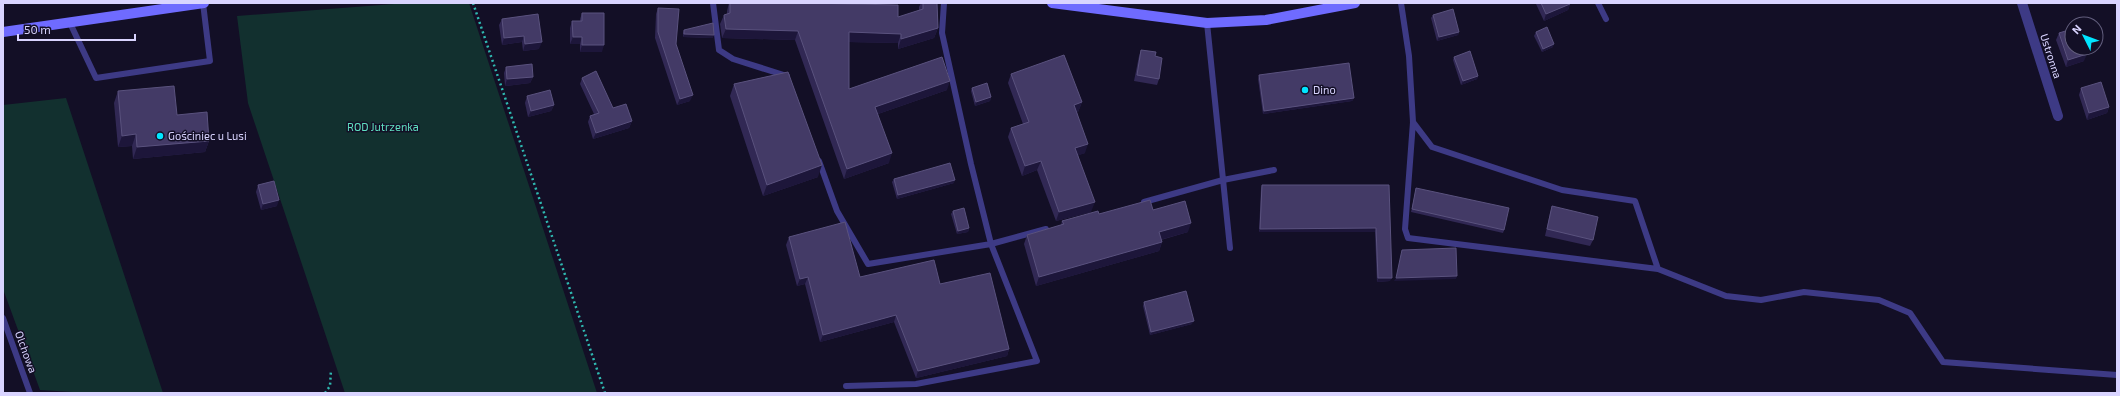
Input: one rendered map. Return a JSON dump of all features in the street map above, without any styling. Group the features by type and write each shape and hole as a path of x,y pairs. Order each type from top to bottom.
{"main road":[{"path":"3,32 203,3"},
{"path":"1052,3 1207,23 1266,20 1355,3"}],"street":[{"name":"Ustronna","path":"2022,3 2058,116"}],"lane":[{"path":"70,23 96,78 195,64 210,61 203,3"},
{"path":"713,3 719,50 733,59 788,76 791,84"},
{"path":"846,386 916,384 1037,361 991,244 971,164 942,32 944,3"},
{"path":"1401,3 1409,56 1413,122 1406,229 1408,238 1658,269 1726,296 1761,300 1804,292 1879,300 1910,312 1943,362 2117,375"},
{"path":"1598,3 1606,19"},
{"path":"1207,23 1230,248"},
{"path":"1413,122 1432,147 1562,190 1635,201 1658,269"},
{"path":"815,151 837,211 868,264 991,244 1052,228"},
{"path":"1135,205 1224,180 1274,170"},
{"name":"Olchowa","path":"3,318 30,393"}],"path":[{"path":"473,3 605,393"},
{"path":"325,393 330,386 331,370"}],"green space":[{"name":"ROD Jutrzenka","path":"407,3 469,3 597,393 345,393 248,103 237,16"},
{"path":"66,98 163,393 89,393 40,390 3,289 3,105"}],"building":[{"path":"730,3 898,5 898,17 923,9 923,3 937,3 938,28 901,39 901,34 849,32 849,89 942,57 950,81 875,107 892,153 847,169 798,31 726,29 724,15 730,13"},
{"path":"1541,3 1570,3 1570,4 1546,14"},
{"path":"658,8 679,9 676,44 693,95 680,99 658,32"},
{"path":"1453,9 1459,32 1439,37 1433,15"},
{"path":"582,13 604,13 604,45 582,45 582,37 573,37 572,21 582,21"},
{"path":"538,14 542,42 525,44 524,36 504,38 502,19"},
{"path":"713,23 714,35 684,34 684,30"},
{"path":"1547,27 1554,44 1543,49 1536,32"},
{"path":"2064,31 2064,48 2059,33"},
{"path":"1141,50 1156,52 1155,56 1162,58 1159,79 1137,75"},
{"path":"1470,51 1478,76 1463,81 1454,57"},
{"path":"1064,55 1082,102 1074,105 1088,144 1075,148 1095,202 1059,212 1041,161 1025,166 1011,128 1029,122 1011,74"},
{"path":"2067,56 2081,56 2068,60"},
{"name":"Dino","path":"1349,63 1354,98 1264,111 1259,75"},
{"path":"532,64 533,77 507,79 506,67"},
{"path":"596,71 613,108 626,104 632,121 596,133 590,116 599,113 582,78"},
{"path":"788,72 822,165 767,185 734,84"},
{"path":"2101,82 2109,107 2089,113 2081,88"},
{"path":"987,83 991,97 976,102 972,88"},
{"name":"Gościniec u Lusi","path":"174,86 177,115 207,112 209,141 137,147 136,134 122,136 118,91"},
{"path":"550,90 554,105 531,111 527,96"},
{"path":"950,163 955,180 898,195 894,179"},
{"path":"274,181 279,200 263,204 258,185"},
{"path":"1262,185 1389,185 1392,278 1378,278 1376,228 1260,229"},
{"path":"1416,188 1509,208 1504,230 1412,209"},
{"path":"1150,200 1153,210 1185,201 1191,223 1159,232 1162,242 1039,277 1027,235 1064,224 1062,221 1098,211 1099,214"},
{"path":"1552,206 1598,217 1593,240 1547,229"},
{"path":"964,208 969,228 958,231 953,211"},
{"path":"845,222 860,277 934,260 940,284 990,273 1009,349 918,371 896,315 823,335 808,277 800,279 789,237"},
{"path":"1456,248 1457,276 1396,278 1402,250"},
{"path":"1186,291 1194,321 1151,332 1144,302"}],"place":[{"name":"Dino","path":"1305,90"},
{"name":"Gościniec u Lusi","path":"160,136"}]}
